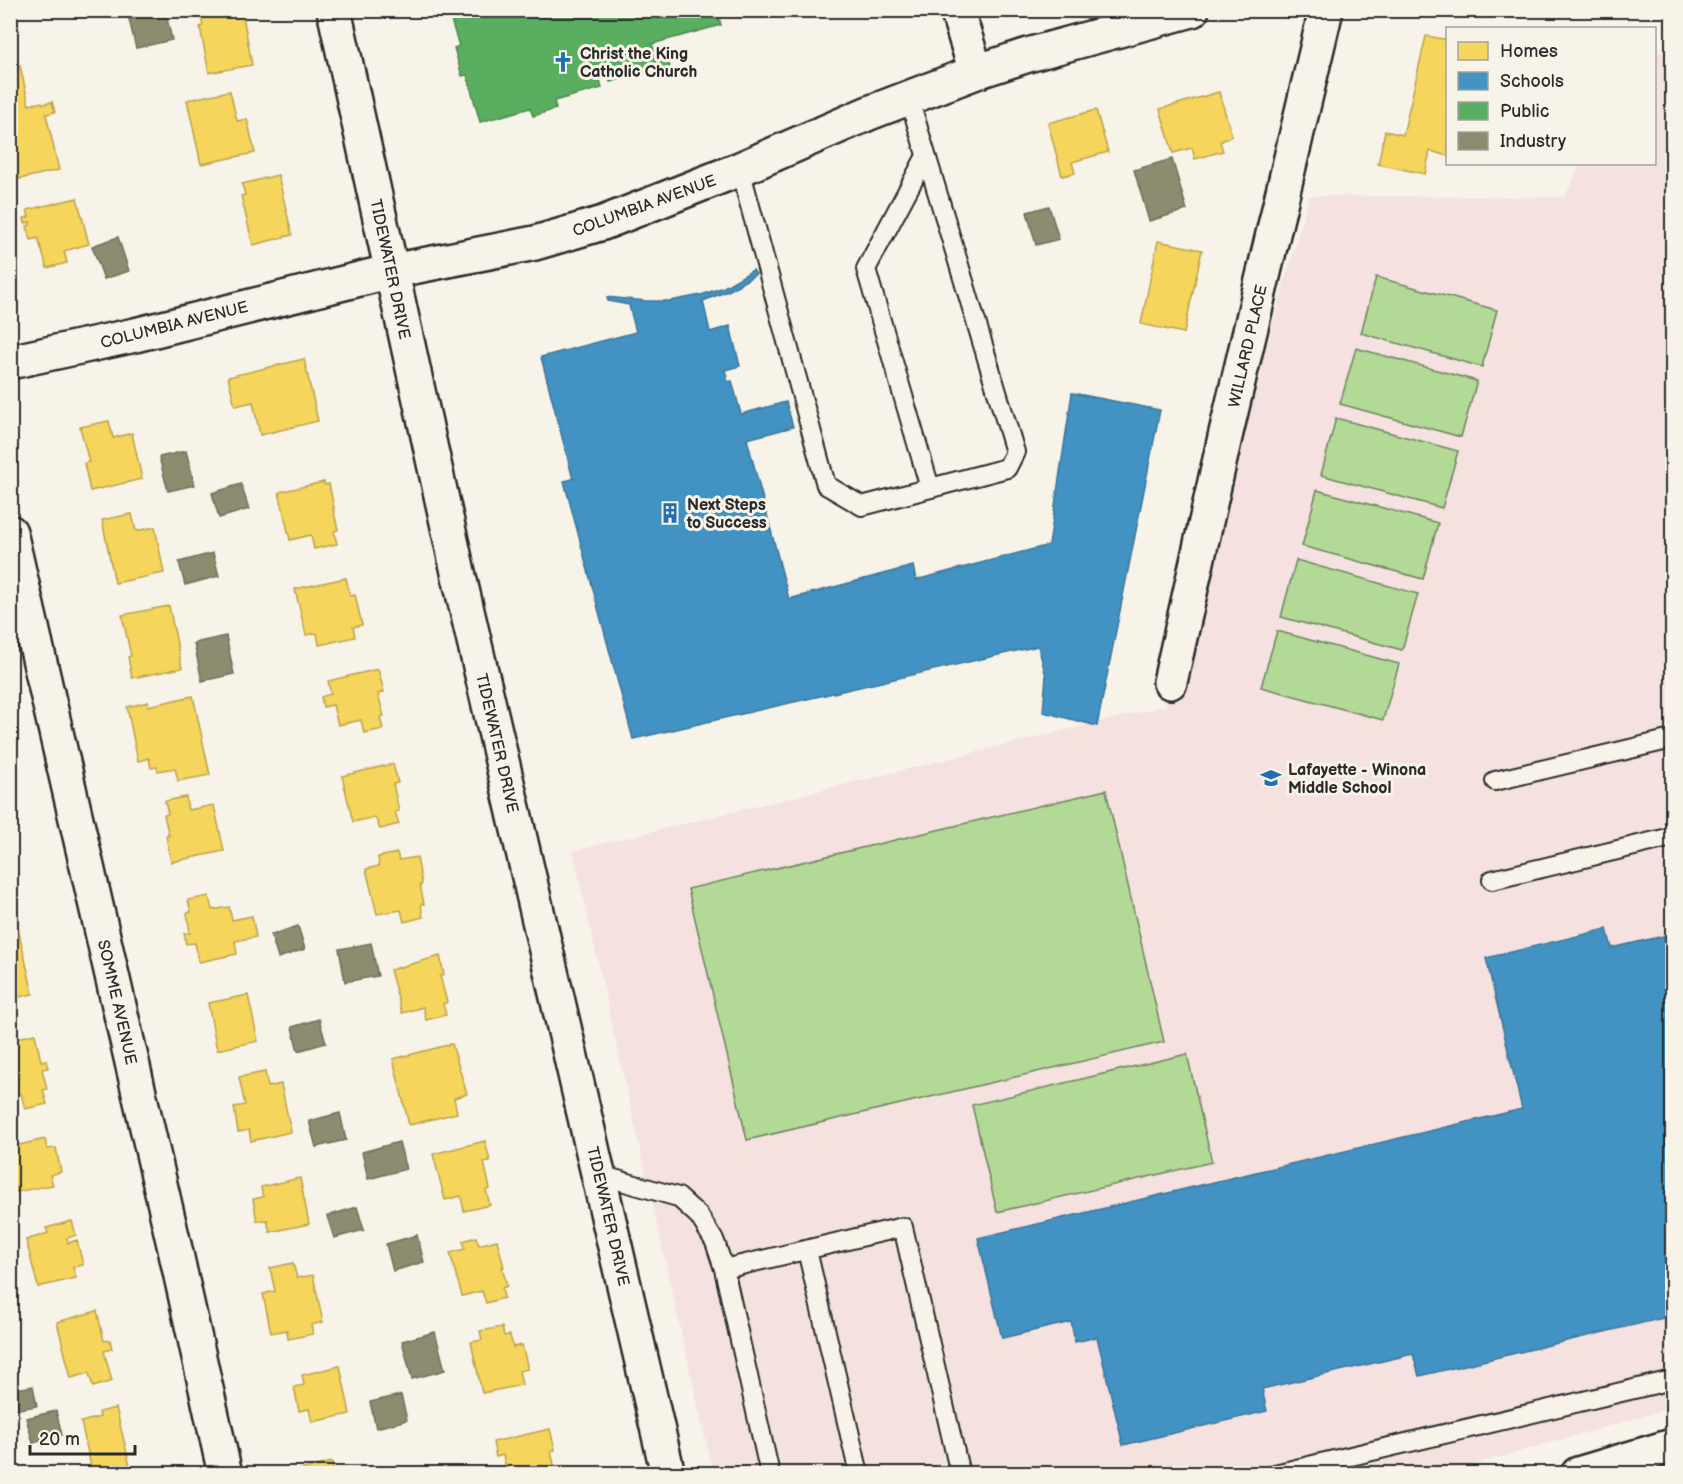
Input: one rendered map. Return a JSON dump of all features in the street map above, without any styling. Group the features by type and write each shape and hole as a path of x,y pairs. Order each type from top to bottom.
{"main road":[{"name":"TIDEWATER DRIVE","path":"334,10 458,572 668,1473"},
{"path":"957,10 976,72"},
{"name":"COLUMBIA AVENUE","path":"10,362 135,335 392,271 535,243 580,230 740,169 869,113 976,72 1028,55 1192,10"},
{"name":"WILLARD PLACE","path":"1170,682 1225,437 1326,10"},
{"name":"SOMME AVENUE","path":"10,532 225,1473"},
{"path":"1591,1472 1672,1446"}],"lane":[{"path":"740,169 826,484 862,506 1007,468 1015,452 909,98"},
{"path":"926,156 866,269 930,488"},
{"path":"1495,781 1672,738"},
{"path":"1492,880 1672,837"},
{"path":"600,1175 678,1197 699,1216 714,1242 724,1269 770,1473"},
{"path":"724,1269 903,1227 960,1473"},
{"path":"807,1250 859,1473"},
{"path":"1275,1473 1672,1380"}],"shaded area":[{"name":"Lafayette - Winona Middle School","path":"1672,51 1672,1408 1444,1473 713,1473 573,851 1165,706 1309,196 1565,197 1581,165 1656,165 1656,54"}],"green space":[{"path":"1376,277 1497,310 1482,367 1361,333"},
{"path":"1356,348 1477,381 1461,437 1340,404"},
{"path":"1336,418 1458,451 1442,508 1321,475"},
{"path":"1317,490 1438,523 1423,579 1302,546"},
{"path":"1296,560 1418,594 1402,650 1281,617"},
{"path":"1277,631 1399,664 1383,720 1261,687"},
{"path":"1106,790 1164,1042 747,1140 688,889"},
{"path":"1187,1054 1212,1162 997,1212 972,1105"}],"building: Homes":[{"path":"211,10 242,10 252,65 209,73 200,27 203,26 200,13"},
{"path":"739,10 762,10 740,17"},
{"path":"1426,36 1446,40 1446,155 1430,151 1425,174 1378,164 1385,131 1403,135"},
{"path":"20,66 29,105 52,102 55,112 46,114 59,170 19,179 16,165 10,166 10,69"},
{"path":"230,91 237,121 247,119 255,153 201,164 187,100"},
{"path":"1219,92 1232,136 1220,142 1223,151 1195,159 1192,148 1173,153 1160,109"},
{"path":"1096,110 1108,152 1072,162 1075,173 1062,176 1048,123"},
{"path":"278,175 292,235 253,245 241,196 245,195 242,184"},
{"path":"77,198 89,244 64,251 67,263 47,268 38,238 31,240 27,226 30,222 25,223 24,218 29,217 27,210"},
{"path":"1158,241 1202,250 1184,333 1141,324"},
{"path":"304,359 318,421 260,435 253,402 235,406 228,377"},
{"path":"109,421 113,438 132,433 142,479 90,491 84,463 89,462 80,427"},
{"path":"324,482 325,485 329,484 338,530 334,531 337,544 314,549 311,535 290,540 279,492"},
{"path":"132,514 136,531 155,527 164,573 115,583 102,520"},
{"path":"346,578 350,596 355,595 362,625 353,627 355,637 319,645 317,633 306,635 295,589"},
{"path":"169,606 182,668 132,678 128,657 131,656 122,615"},
{"path":"378,669 384,692 378,694 384,716 380,717 383,729 364,733 361,720 338,725 333,705 323,707 321,697 331,694 328,681"},
{"path":"193,696 210,775 178,781 175,768 158,771 157,767 151,768 149,758 138,761 127,707 148,702 148,706"},
{"path":"393,764 398,783 393,784 399,811 395,812 399,824 380,829 375,817 353,822 342,776"},
{"path":"186,797 188,810 214,805 224,851 171,862 166,836 169,836 164,815 168,814 165,801"},
{"path":"397,853 399,860 417,857 422,884 420,885 424,904 421,904 423,917 404,922 401,910 377,914 366,869 379,866 378,857"},
{"path":"209,896 212,910 229,907 232,920 252,916 256,937 235,941 237,954 199,962 195,943 186,944 184,933 190,933 187,913 191,912 188,900"},
{"path":"18,928 33,994 10,999 10,929"},
{"path":"440,956 444,975 440,976 447,1002 443,1004 446,1015 426,1020 423,1007 402,1013 390,970"},
{"path":"248,995 258,1041 217,1050 208,1003"},
{"path":"35,1034 41,1061 46,1060 48,1068 42,1069 47,1089 43,1090 47,1104 25,1109 21,1093 10,1095 10,1045 15,1044 13,1039"},
{"path":"452,1044 467,1094 454,1098 457,1113 409,1125 393,1059"},
{"path":"265,1072 268,1087 281,1084 291,1132 251,1141 249,1130 238,1132 234,1107 245,1105 239,1077"},
{"path":"45,1139 47,1149 56,1148 61,1172 50,1175 53,1185 16,1192 10,1168 10,1147"},
{"path":"485,1141 490,1161 484,1162 490,1189 486,1190 490,1205 464,1211 461,1196 445,1200 433,1154"},
{"path":"300,1178 309,1224 270,1232 267,1220 257,1221 253,1199 263,1197 261,1187"},
{"path":"72,1221 76,1235 67,1238 68,1243 77,1240 83,1265 73,1267 76,1278 38,1287 26,1240 48,1233 46,1228"},
{"path":"476,1237 479,1245 497,1240 507,1286 502,1288 504,1298 486,1303 482,1291 462,1296 450,1253 465,1249 463,1241"},
{"path":"293,1263 297,1278 313,1275 323,1322 311,1325 313,1334 288,1339 287,1330 271,1333 263,1294 275,1291 270,1268"},
{"path":"97,1311 104,1341 110,1340 112,1349 104,1351 112,1381 93,1387 89,1373 71,1378 57,1322"},
{"path":"502,1327 504,1336 510,1335 513,1347 522,1345 528,1369 519,1371 522,1385 482,1393 471,1342 482,1340 480,1331"},
{"path":"340,1366 350,1414 312,1422 309,1409 299,1411 294,1387 304,1385 302,1375"},
{"path":"116,1408 132,1474 109,1474 107,1467 92,1471 81,1422 100,1417 99,1412"},
{"path":"550,1429 555,1450 551,1451 556,1474 507,1474 503,1455 496,1457 493,1442"},
{"path":"332,1462 334,1474 299,1474 299,1470"}],"building: Schools":[{"name":"Next Steps to Success","path":"753,270 756,274 730,290 703,301 710,332 730,326 740,366 725,370 728,382 732,381 741,414 786,402 793,427 747,439 789,599 913,566 916,580 1049,545 1072,393 1160,410 1097,726 1043,712 1046,676 1038,646 633,739 564,481 573,479 541,357 636,332 629,305 608,301 607,297 670,301 701,295 724,287"},
{"path":"1607,929 1612,948 1672,934 1672,1316 1419,1376 1413,1354 1262,1389 1267,1411 1123,1445 1097,1337 1075,1342 1071,1322 1002,1338 978,1238 1522,1109 1486,958"}],"building: Public":[{"name":"Christ the King Catholic Church","path":"441,10 717,10 721,25 652,44 656,55 666,52 670,68 654,72 653,70 610,82 608,72 599,75 602,88 554,101 556,109 533,116 530,108 480,122 467,75 462,76 454,48 459,46 450,17 443,18"}],"building: Industry":[{"path":"148,10 165,10 172,40 136,48 128,15"},
{"path":"1172,159 1187,210 1149,221 1134,170"},
{"path":"1049,206 1059,239 1036,245 1027,212"},
{"path":"118,237 129,271 104,279 92,246"},
{"path":"186,451 195,485 168,491 159,457"},
{"path":"241,484 249,509 219,518 212,493"},
{"path":"213,553 219,576 185,585 179,562"},
{"path":"226,636 234,674 202,681 194,643"},
{"path":"298,926 305,949 278,958 271,935"},
{"path":"371,943 378,976 345,982 339,949"},
{"path":"319,1019 326,1043 298,1051 292,1027"},
{"path":"340,1113 346,1140 316,1147 309,1121"},
{"path":"399,1142 406,1169 368,1179 362,1152"},
{"path":"357,1207 364,1230 334,1238 327,1216"},
{"path":"417,1235 424,1262 393,1271 386,1244"},
{"path":"435,1332 445,1370 412,1379 402,1341"},
{"path":"33,1386 37,1406 14,1410 10,1390"},
{"path":"401,1395 407,1420 376,1428 370,1402"},
{"path":"56,1411 62,1435 33,1443 26,1418"}],"place":[{"name":"Christ the King Catholic Church","path":"563,62"},
{"name":"Next Steps to Success","path":"670,513"},
{"name":"Lafayette - Winona Middle School","path":"1271,778"}]}
